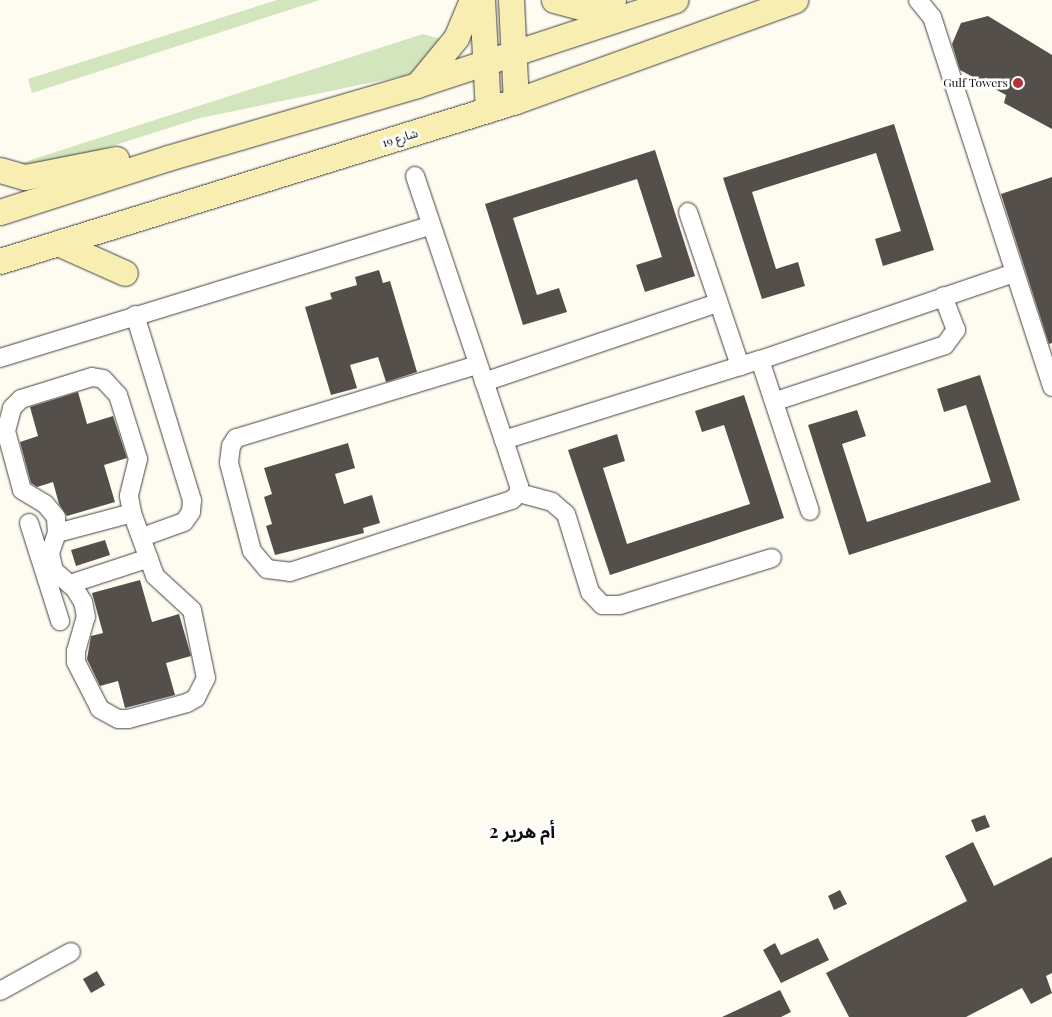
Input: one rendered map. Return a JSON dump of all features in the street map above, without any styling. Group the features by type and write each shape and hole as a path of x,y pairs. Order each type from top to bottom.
{"main road":[{"path":"417,85 448,51 472,0"},
{"path":"482,0 488,110"},
{"path":"511,0 516,101"},
{"path":"554,0 584,8 613,0"},
{"path":"0,212 168,158 417,85 675,0"},
{"name":"شارع 19","path":"0,261 516,101 794,0"},
{"path":"0,170 25,176 142,154 168,158"},
{"path":"58,243 125,273"}],"street":[{"path":"918,0 934,8 1014,273 1052,388"},
{"path":"415,176 477,365 504,440 519,493"},
{"path":"688,212 717,303 740,366"},
{"path":"0,358 431,225"},
{"path":"504,440 760,360 1014,273"},
{"path":"776,401 945,345 956,330 943,296"},
{"path":"484,382 717,303"},
{"path":"135,315 192,500 190,512 184,522 142,537"},
{"path":"760,360 776,401 810,511"},
{"path":"477,365 236,438 231,446 229,463 252,551 266,569 290,572 503,503 519,493 552,502 566,514 590,592 602,605 620,605 772,558"},
{"path":"82,379 103,379 118,395 138,460 128,496 149,558 160,582 188,604 194,617 206,678 196,698 187,703 128,719 118,719 100,709 76,662 76,651 84,625 85,610 70,584 58,576 47,564 57,533 52,510 22,490 6,431 7,419 21,398 82,379"},
{"path":"57,533 132,512"},
{"path":"29,523 47,564 60,621"},
{"path":"70,584 149,558"},
{"path":"0,991 71,952"}],"green space":[{"path":"277,0 320,0 32,93 28,79"},
{"path":"423,34 447,41 426,65 408,75 200,118 59,163 15,165"}],"building":[{"name":"Gulf Towers","path":"988,16 1052,55 1052,129 1004,103 1006,95 960,70 952,44 961,23"},
{"path":"894,124 934,250 883,266 875,239 901,231 876,153 752,192 776,269 798,262 805,286 762,299 723,178"},
{"path":"655,150 695,276 645,292 636,265 662,257 637,179 513,218 537,295 559,288 567,312 523,325 485,204"},
{"path":"1052,177 1052,343 1049,344 1001,194"},
{"path":"379,270 383,283 390,281 417,372 386,382 378,357 350,365 357,388 331,395 305,307 332,299 330,293 357,285 355,277"},
{"path":"980,375 1020,500 849,555 808,425 857,410 866,436 842,444 867,522 991,482 966,405 944,412 937,389"},
{"path":"78,392 87,424 113,416 127,458 104,465 115,502 67,516 59,504 53,482 37,487 31,483 20,442 38,436 30,407"},
{"path":"744,395 784,518 610,575 568,450 617,434 625,461 603,468 627,544 750,504 724,425 702,432 695,411"},
{"path":"348,443 355,468 335,474 344,504 372,495 380,523 363,528 364,533 275,555 266,526 272,524 264,497 272,494 264,468"},
{"path":"105,540 110,555 76,566 71,550"},
{"path":"140,580 152,622 179,614 191,656 166,663 175,695 125,708 118,681 100,686 87,659 91,636 103,633 92,593"},
{"path":"985,815 990,827 976,832 971,820"},
{"path":"973,842 994,886 1052,857 1052,973 1046,976 1052,993 1031,1004 1022,988 966,1017 849,1017 826,973 967,901 945,856"},
{"path":"840,890 847,904 834,910 828,896"},
{"path":"818,938 829,960 781,983 763,950 775,943 781,955"},
{"path":"97,971 105,985 91,993 83,979"},
{"path":"780,990 791,1012 781,1017 722,1017"}],"place":[{"name":"Gulf Towers","path":"1018,83"}],"district":[{"name":"أم هرير 2","path":"522,831"}]}
